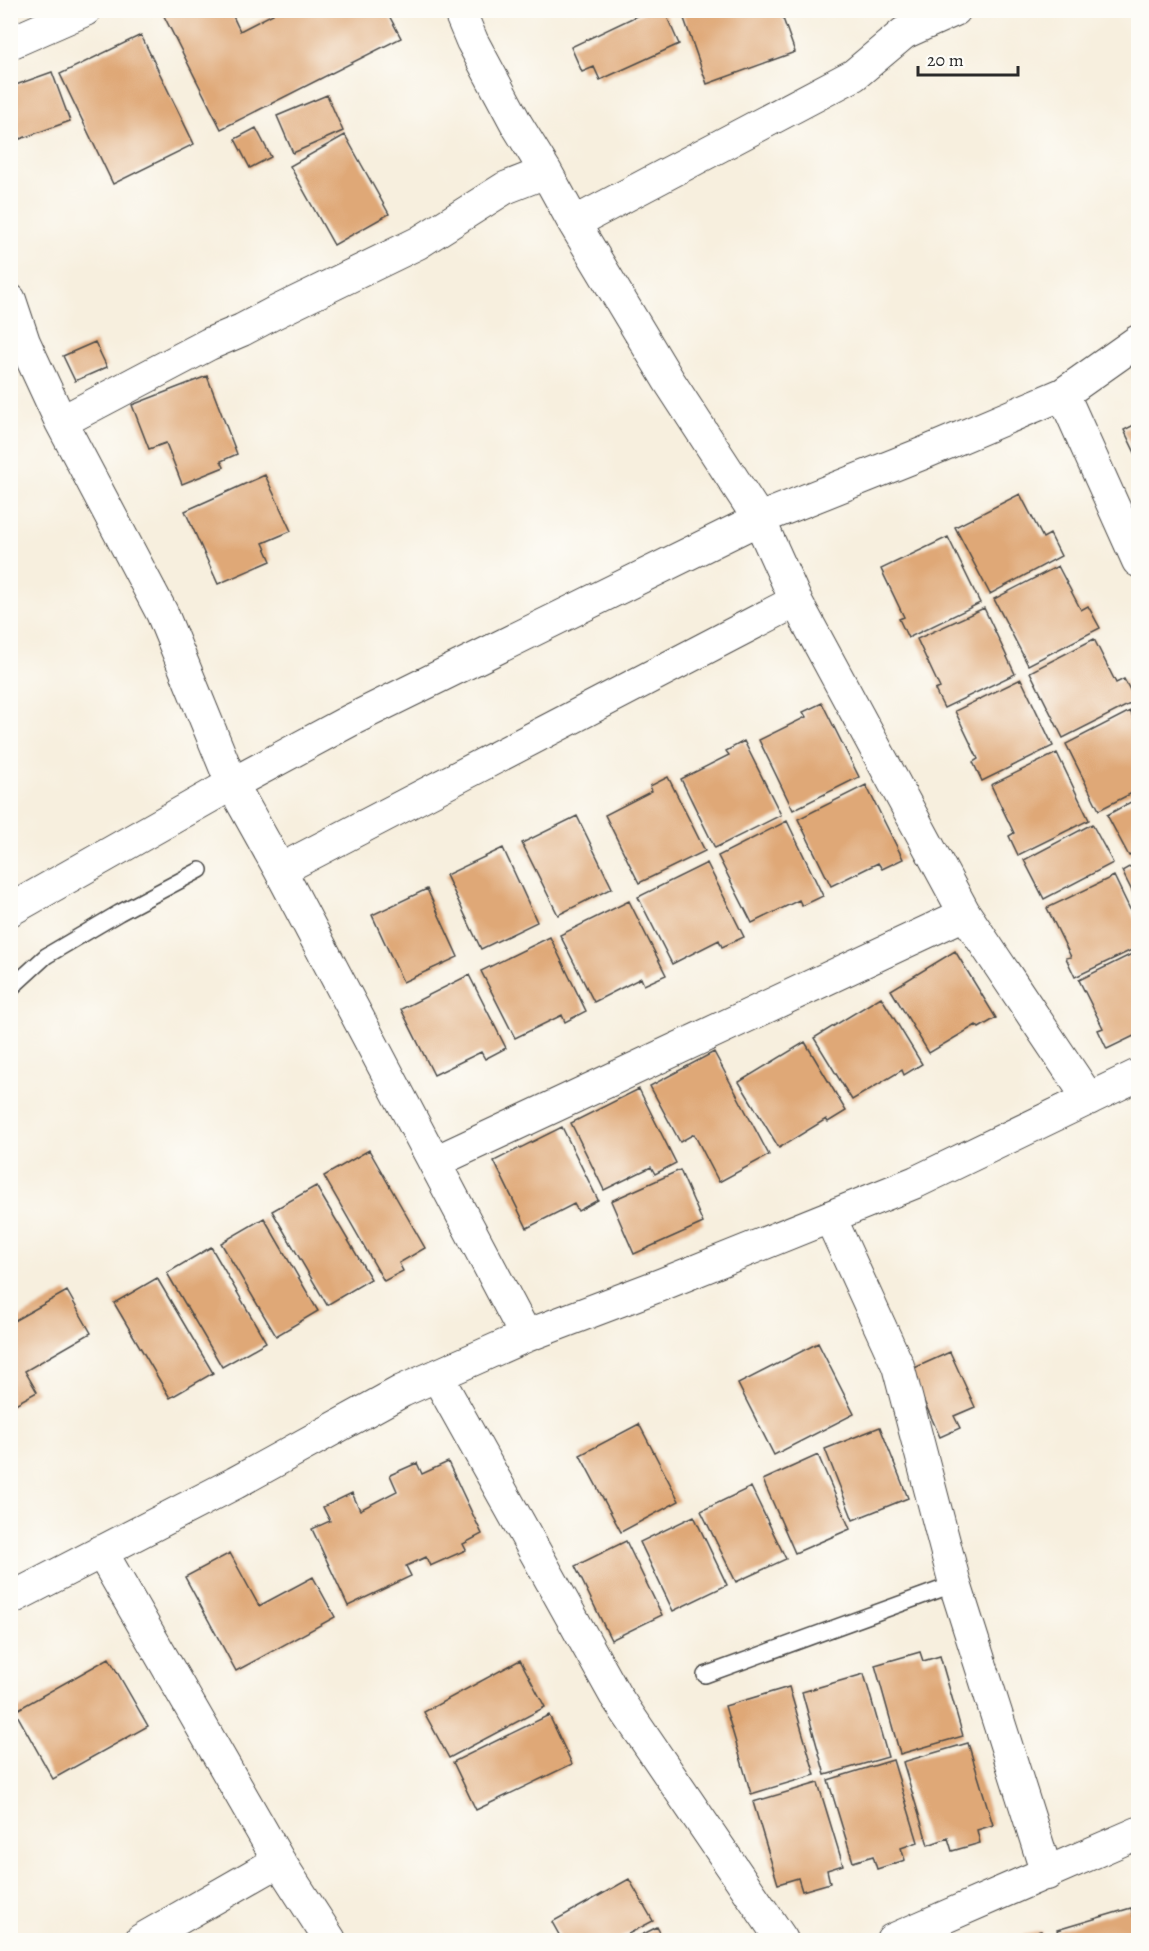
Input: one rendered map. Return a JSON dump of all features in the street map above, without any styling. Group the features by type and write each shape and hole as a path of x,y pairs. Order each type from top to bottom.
{"street":[{"path":"10,43 85,10"},
{"path":"459,10 472,41 516,125 669,381 759,519 796,601 965,914 1089,1099"},
{"path":"574,223 854,75 897,22 955,10"},
{"path":"61,422 209,344 418,243 505,188 546,172"},
{"path":"10,300 24,342 61,422 162,613 232,784 280,870 526,1336"},
{"path":"10,910 232,784 351,720 759,519 913,458 1063,394 1138,341"},
{"path":"1063,394 1138,561"},
{"path":"280,870 796,601"},
{"path":"435,1162 965,914"},
{"path":"10,1599 235,1483 402,1391 526,1336 674,1280 916,1182 1138,1075"},
{"path":"830,1217 897,1366 955,1584 1047,1874"},
{"path":"437,1376 615,1695 782,1941"},
{"path":"101,1551 279,1862 330,1941"},
{"path":"892,1941 1138,1833"},
{"path":"141,1941 279,1862"}],"lane":[{"path":"11,988 46,956 119,913 200,870"},
{"path":"705,1675 955,1584"}],"building":[{"path":"170,10 230,10 240,31 273,14 271,10 386,10 401,38 221,129 163,14"},
{"path":"649,10 664,10 679,44 600,80 594,67 582,72 571,47"},
{"path":"681,10 780,10 795,52 707,84"},
{"path":"141,35 194,144 113,184 60,74"},
{"path":"52,72 70,121 20,139 10,112 10,87"},
{"path":"327,95 343,131 293,153 277,116"},
{"path":"256,128 271,157 250,168 235,139"},
{"path":"345,135 389,214 334,245 290,166"},
{"path":"95,342 107,367 75,381 63,356"},
{"path":"207,376 237,454 221,461 224,467 182,484 166,443 149,449 132,405"},
{"path":"1138,423 1138,459 1124,430"},
{"path":"265,475 291,531 263,543 271,561 218,584 185,511"},
{"path":"1020,494 1043,538 1050,534 1061,556 990,594 955,527"},
{"path":"948,537 980,603 908,638 899,619 904,617 881,569"},
{"path":"1058,566 1081,610 1088,606 1100,628 1028,665 994,599"},
{"path":"984,608 1015,674 944,708 935,690 940,688 917,639"},
{"path":"1094,639 1116,683 1124,679 1136,701 1063,738 1030,672"},
{"path":"1021,679 1053,746 982,781 973,762 978,759 955,711"},
{"path":"822,703 859,777 793,810 759,740 806,717 803,712"},
{"path":"1130,711 1138,728 1138,790 1099,810 1066,744"},
{"path":"744,741 781,815 715,848 681,779 729,755 726,751"},
{"path":"1057,753 1089,820 1018,855 1009,836 1014,833 991,785"},
{"path":"668,777 705,851 639,883 605,815 652,791 650,786"},
{"path":"866,785 903,859 882,869 878,863 831,886 798,819"},
{"path":"1138,798 1138,851 1129,856 1107,815"},
{"path":"577,816 612,888 558,915 522,843"},
{"path":"787,821 823,896 802,906 799,900 752,923 718,856"},
{"path":"1092,824 1113,863 1044,899 1024,860"},
{"path":"503,848 537,922 481,949 446,875"},
{"path":"1138,862 1138,903 1122,871"},
{"path":"707,863 744,937 722,947 719,940 672,964 638,897"},
{"path":"1114,876 1138,926 1138,947 1075,977 1066,958 1071,957 1047,908"},
{"path":"427,889 458,957 403,982 372,915"},
{"path":"629,901 666,975 644,985 641,978 594,1002 560,935"},
{"path":"550,937 586,1011 565,1022 562,1015 515,1038 481,971"},
{"path":"955,951 996,1018 979,1028 976,1025 929,1053 891,990"},
{"path":"1138,951 1138,1034 1107,1049 1098,1030 1103,1028 1079,980"},
{"path":"469,975 506,1048 485,1059 481,1052 434,1075 401,1009"},
{"path":"881,997 922,1064 904,1075 902,1070 852,1100 814,1038"},
{"path":"805,1042 846,1111 828,1122 826,1119 779,1148 739,1082"},
{"path":"714,1052 769,1155 719,1182 694,1134 680,1142 650,1086"},
{"path":"639,1089 676,1163 655,1174 651,1167 604,1190 571,1123"},
{"path":"562,1127 598,1200 578,1211 574,1204 527,1228 494,1161"},
{"path":"369,1150 425,1248 399,1263 403,1271 384,1281 324,1176"},
{"path":"680,1170 703,1223 634,1254 611,1201"},
{"path":"316,1186 371,1279 327,1305 272,1211"},
{"path":"264,1218 318,1311 276,1336 221,1243"},
{"path":"211,1247 266,1342 222,1367 167,1273"},
{"path":"157,1278 213,1373 170,1398 114,1303"},
{"path":"67,1291 91,1333 25,1371 37,1392 10,1407 10,1323"},
{"path":"818,1343 854,1414 774,1455 738,1384"},
{"path":"950,1352 975,1407 954,1416 960,1428 940,1437 910,1370"},
{"path":"639,1424 679,1501 621,1532 580,1455"},
{"path":"880,1427 908,1498 853,1520 825,1449"},
{"path":"818,1455 850,1529 795,1553 763,1480"},
{"path":"448,1462 482,1534 463,1544 466,1550 430,1566 426,1557 406,1566 411,1576 348,1606 312,1529 330,1521 323,1507 352,1493 360,1510 397,1491 390,1475 417,1463 422,1474"},
{"path":"751,1487 786,1559 736,1582 701,1511"},
{"path":"694,1516 727,1585 673,1611 640,1542"},
{"path":"626,1541 662,1615 611,1640 575,1566"},
{"path":"230,1553 259,1606 313,1577 335,1617 236,1671 185,1577"},
{"path":"920,1652 923,1661 940,1656 963,1736 900,1754 875,1665"},
{"path":"109,1658 148,1726 53,1779 15,1711"},
{"path":"520,1660 545,1707 449,1758 424,1712"},
{"path":"864,1674 888,1757 825,1775 802,1692"},
{"path":"789,1687 815,1775 751,1794 725,1706"},
{"path":"549,1715 572,1764 476,1810 453,1762"},
{"path":"968,1743 993,1825 977,1830 980,1843 952,1851 948,1838 928,1845 903,1762"},
{"path":"893,1760 918,1842 901,1848 905,1860 877,1869 873,1856 853,1862 828,1780"},
{"path":"818,1783 843,1865 827,1870 830,1883 802,1891 798,1878 778,1884 753,1802"},
{"path":"629,1879 653,1921 617,1940 562,1940 552,1922"},
{"path":"1131,1908 1138,1940 1060,1940 1057,1930"},
{"path":"657,1927 664,1940 632,1940"},
{"path":"1041,1931 1044,1940 1024,1940 1023,1935"}]}
